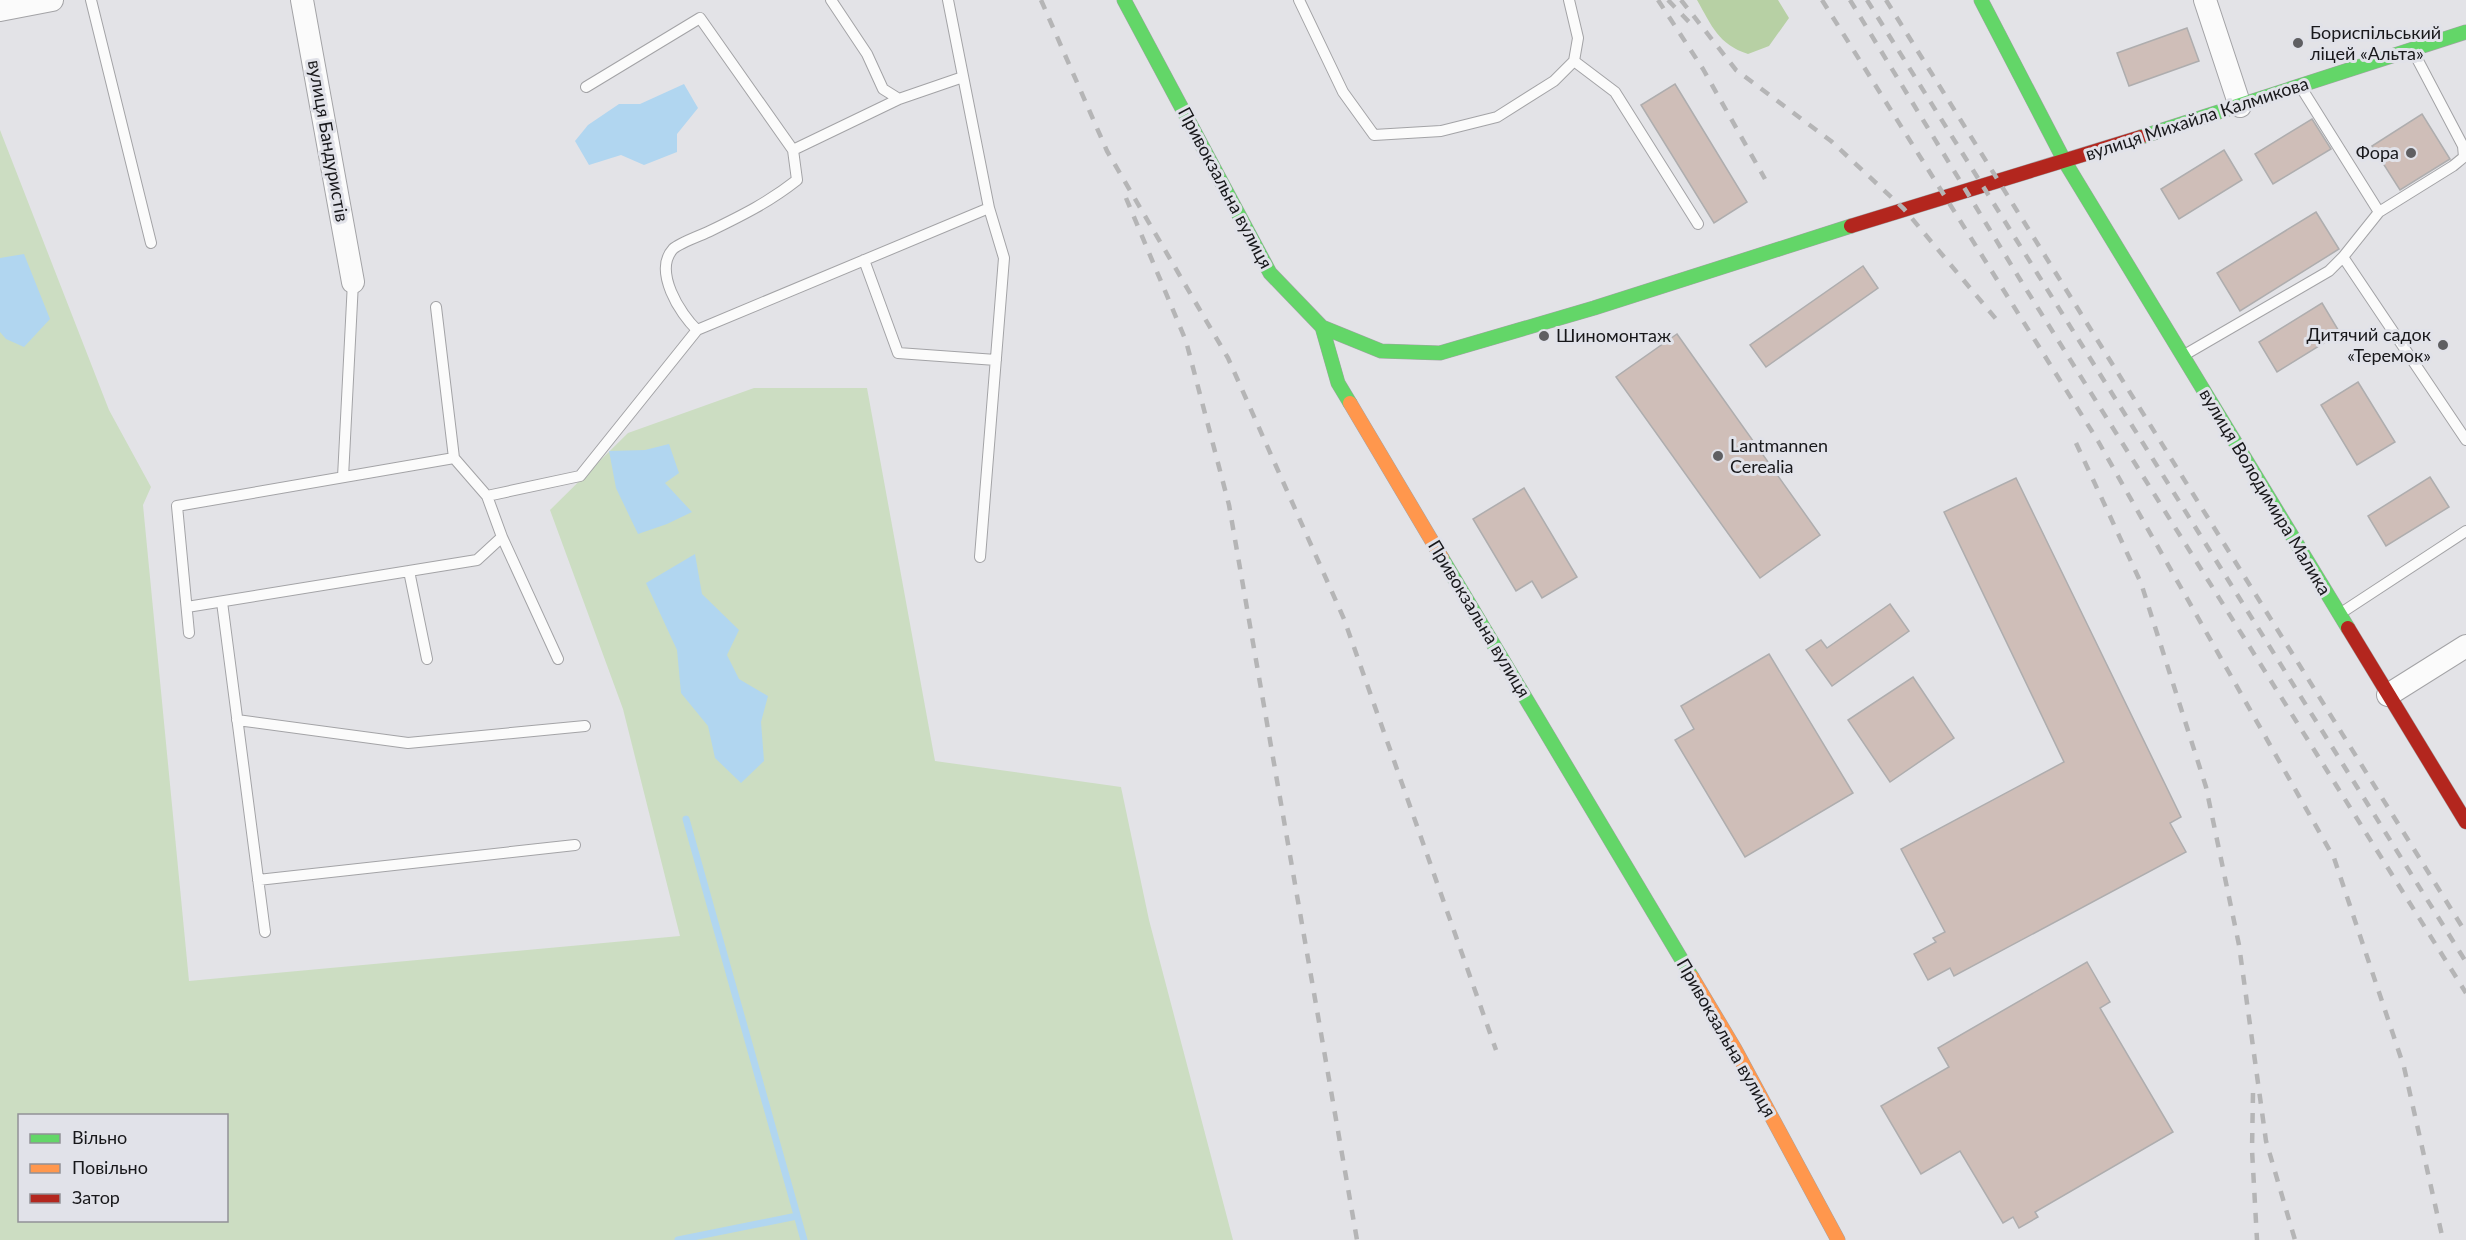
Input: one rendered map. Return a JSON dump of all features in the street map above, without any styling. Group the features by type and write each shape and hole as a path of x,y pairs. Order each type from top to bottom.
{"street":[{"path":"0,10 52,0"},
{"name":"вулиця Бандуристів","path":"302,0 353,282"},
{"name":"Привокзальна вулиця","path":"1124,0 1270,273 1322,327 1338,383 1735,1049 1838,1240"},
{"name":"вулиця Володимира Малика","path":"1981,0 2065,162 2466,822"},
{"path":"2205,0 2240,105"},
{"name":"вулиця Михайла Калмикова","path":"1322,327 1381,351 1440,353 1605,304 1983,184 2065,162 2466,32"},
{"path":"2388,694 2466,646"}],"lane":[{"path":"91,0 151,243"},
{"path":"831,0 867,54 883,89 899,99"},
{"path":"948,0 989,208 1004,258 980,558"},
{"path":"1299,0 1343,92 1374,135 1440,131 1497,117 1554,81 1574,61 1578,38 1569,0"},
{"path":"586,87 700,18 794,150 798,180 770,201 673,249 665,267 672,296 686,319 697,330"},
{"path":"2182,356 2329,271 2379,212 2464,157 2463,146 2412,49"},
{"path":"1574,61 1615,92 1698,224"},
{"path":"794,150 899,99 963,77"},
{"path":"2300,86 2379,212"},
{"path":"487,496 580,476 697,330 989,208"},
{"path":"2343,257 2466,440"},
{"path":"864,260 898,352 996,360"},
{"path":"343,477 353,282"},
{"path":"436,307 454,458 487,496 502,537 558,659"},
{"path":"189,633 177,506 454,458"},
{"path":"2339,614 2466,531"},
{"path":"187,608 477,560 502,537"},
{"path":"409,571 427,659"},
{"path":"222,602 265,932"},
{"path":"237,720 408,743 585,726"},
{"path":"258,880 575,845"}],"green space":[{"path":"1697,0 1778,0 1789,18 1769,46 1748,54 1729,45 1717,33"},
{"path":"0,130 109,410 151,487 143,505 189,981 680,936 623,709 550,510 628,433 754,388 867,388 935,761 1121,787 1149,920 1233,1240 0,1240"}],"water":[{"path":"684,84 698,108 677,134 677,152 644,165 621,155 589,165 575,141 588,125 619,104 640,104"},
{"path":"24,254 50,319 24,347 6,339 0,332 0,258"},
{"path":"669,444 679,473 665,483 692,512 638,534 616,488 609,451 645,450"},
{"path":"695,554 702,594 739,630 727,655 739,679 768,696 761,722 764,761 741,783 715,758 708,726 681,693 677,650 646,583"}],"building":[{"path":"2187,28 2199,61 2129,86 2117,53"},
{"path":"1675,84 1747,202 1714,223 1641,105"},
{"name":"Фора","path":"2422,114 2450,159 2400,190 2372,146"},
{"path":"2312,119 2331,149 2273,184 2255,154"},
{"path":"2224,150 2242,180 2179,219 2161,189"},
{"path":"2316,212 2339,249 2240,311 2217,273"},
{"path":"1863,266 1878,288 1766,367 1750,345"},
{"path":"2322,303 2340,333 2277,372 2259,342"},
{"name":"Lantmannen Cerealia","path":"1677,334 1820,535 1760,578 1616,377"},
{"path":"2358,382 2395,442 2357,465 2321,405"},
{"path":"2430,477 2449,507 2386,546 2368,516"},
{"path":"2016,478 2181,817 2170,823 2186,852 1954,976 1950,968 1928,980 1914,954 1936,942 1933,938 1945,932 1901,849 2064,762 1944,512"},
{"path":"1524,488 1577,577 1542,598 1532,581 1516,591 1473,519"},
{"path":"1890,604 1909,631 1832,686 1806,650 1821,640 1827,648"},
{"path":"1769,654 1853,793 1745,857 1675,740 1694,729 1681,706"},
{"path":"1913,677 1954,738 1890,782 1848,720"},
{"path":"2087,962 2110,1002 2100,1008 2173,1132 2035,1212 2038,1217 2019,1228 2013,1217 2003,1223 1960,1151 1921,1174 1881,1106 1949,1067 1938,1048"}],"waterway":[{"path":"686,819 804,1240"},
{"path":"678,1240 797,1216"}],"railway":[{"path":"1041,0 1107,151 1228,358 1344,619 1496,1050"},
{"path":"1658,0 1703,69 1765,179"},
{"path":"1668,0 1690,23"},
{"path":"1681,0 1736,70 1831,141 1904,209 2001,325"},
{"path":"1822,0 2098,441 2334,858 2404,1067 2443,1240"},
{"path":"1850,0 2021,281 2466,993"},
{"path":"1867,0 2466,962"},
{"path":"1886,0 2466,933"},
{"path":"1126,198 1186,341 1229,505 1357,1240"},
{"path":"2076,443 2141,583 2206,787 2239,945 2266,1141 2295,1240"},
{"path":"2253,1093 2252,1150 2257,1240"}],"traffic: fast":[{"path":"1124,0 1270,273 1322,327 1338,383 1350,403"},
{"path":"1981,0 2065,162 2348,628"},
{"path":"2141,137 2466,32"},
{"path":"1322,327 1381,351 1440,353 1594,308 1851,226"},
{"path":"1442,558 1692,977"}],"traffic: slow":[{"path":"1350,403 1442,558"},
{"path":"1692,977 1735,1049 1838,1240"}],"traffic: jam":[{"path":"1851,226 2141,137"},
{"path":"2348,628 2466,822"}],"place":[{"name":"Бориспільський ліцей «Альта»","path":"2298,43"},
{"name":"Фора","path":"2411,153"},
{"name":"Шиномонтаж","path":"1544,336"},
{"name":"Дитячий садок «Теремок»","path":"2443,345"},
{"name":"Lantmannen Cerealia","path":"1718,456"}]}
